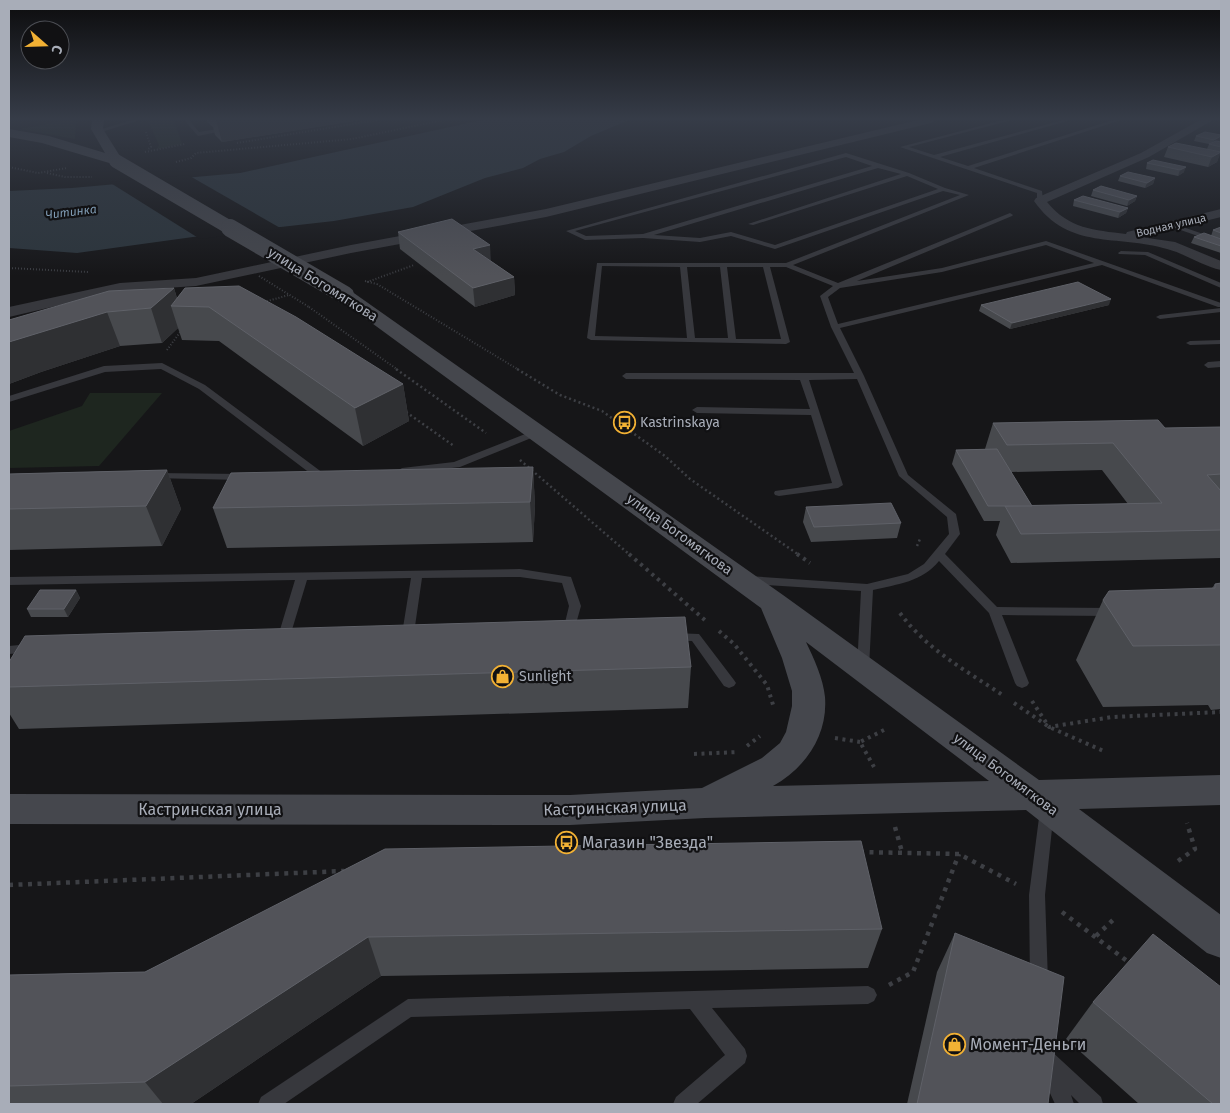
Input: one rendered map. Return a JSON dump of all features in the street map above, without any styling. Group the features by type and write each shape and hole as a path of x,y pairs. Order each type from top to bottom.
{"main road":[{"name":"улица Богомягкова","path":"135,172 345,295 772,600 1040,799 1221,939"},
{"path":"705,803 768,772 793,752 804,730 809,692 793,647 772,600"},
{"name":"Кастринская улица","path":"9,809 570,810 705,803 1040,799 1221,790"}],"street":[{"path":"9,312 120,287 196,282 546,213 716,172"},
{"path":"1106,172 1040,201 1051,216 1077,230 1170,244 1221,266"},
{"name":"Водная улица","path":"1121,237 1221,213"}],"lane":[{"path":"784,172 570,230 585,238 642,236 700,240 731,234 776,247 943,189"},
{"path":"642,236 858,172"},
{"path":"766,265 786,342 591,338 599,264 787,265 966,196 900,172"},
{"path":"981,172 1040,192 1040,201"},
{"path":"751,224 907,174"},
{"path":"744,580 867,588 912,577 928,567 940,555 954,534 952,516 904,476 860,376 835,328 824,296 838,286 1010,214"},
{"path":"1171,225 1221,242"},
{"path":"787,265 838,286 942,270 1046,243 1221,305"},
{"path":"1121,253 1146,253 1221,286"},
{"path":"835,328 1102,263"},
{"path":"684,265 691,340"},
{"path":"723,265 732,341"},
{"path":"28,307 54,310"},
{"path":"1160,317 1221,310"},
{"path":"1190,343 1221,342"},
{"path":"1208,365 1221,364"},
{"path":"9,399 104,369 162,366 202,387 328,478 303,478"},
{"path":"626,376 860,376"},
{"path":"779,493 838,485 804,377"},
{"path":"697,410 815,412"},
{"path":"390,472 456,465 538,432"},
{"path":"146,476 254,477"},
{"path":"940,555 994,611 1022,683"},
{"path":"9,581 520,573 567,580 575,606 568,639"},
{"path":"406,642 417,575"},
{"path":"281,645 302,576"},
{"path":"863,668 867,588"},
{"path":"994,611 1125,612"},
{"path":"656,638 695,637 729,683"},
{"path":"9,650 41,649"},
{"path":"1039,995 1037,895 1040,799"},
{"path":"268,1104 408,1008 868,995"},
{"path":"683,1104 738,1056 694,1000"},
{"path":"1037,1084 1040,1035"},
{"path":"1040,1055 1065,1104"},
{"path":"1040,1055 1094,1104"}],"path":[{"path":"37,172 65,177 92,177"},
{"path":"367,282 414,266"},
{"path":"377,284 560,396 602,411 665,456 690,479 818,569"},
{"path":"264,302 289,295"},
{"path":"309,307 504,446 734,644 767,685 776,713"},
{"path":"155,367 187,324"},
{"path":"402,410 472,458"},
{"path":"916,547 920,539"},
{"path":"900,613 908,626 942,654 1049,727 1106,752"},
{"path":"1022,683 1049,727"},
{"path":"1049,727 1112,717 1221,712"},
{"path":"827,736 860,742 884,730"},
{"path":"694,754 740,752 763,734"},
{"path":"860,742 874,767"},
{"path":"1178,861 1196,849 1187,823"},
{"path":"894,824 902,852"},
{"path":"852,852 959,854 1037,895 1096,936 1133,965"},
{"path":"868,995 913,972 959,854"},
{"path":"9,885 354,870"},
{"path":"1096,936 1113,920"}],"shaded area":[{"path":"90,393 162,393 99,466 9,468 9,431 82,406"}],"water":[{"name":"Читинка","path":"508,172 485,178 413,207 334,221 193,237 77,253 9,248 9,191 72,188 240,173"}],"pier":[{"path":"188,175 282,229 200,239 109,182"}],"building":[{"path":"1128,172 1155,178 1147,183 1120,176"},
{"path":"1101,186 1137,196 1129,200 1093,190"},
{"path":"1083,196 1128,208 1120,212 1074,200"},
{"path":"452,219 490,245 473,249 514,277 473,288 398,232"},
{"path":"1221,227 1221,233 1213,230"},
{"path":"1204,233 1221,239 1221,246 1194,237"},
{"path":"1078,282 1111,299 1012,323 981,305"},
{"path":"239,286 296,317 403,384 355,408 209,307 171,306 185,288"},
{"path":"174,288 151,308 107,312 9,342 9,320 109,291"},
{"path":"1158,420 1165,428 1221,427 1221,474 1207,475 1221,491 1221,530 1021,534 1005,506 1162,503 1113,443 1007,445 993,423"},
{"path":"997,449 1032,506 988,506 956,450"},
{"path":"533,467 530,502 213,508 231,473"},
{"path":"167,470 146,506 9,509 9,474"},
{"path":"891,503 901,523 814,527 806,507"},
{"path":"1221,583 1221,645 1133,646 1103,600 1109,591 1215,588 1215,584"},
{"path":"40,590 76,590 64,609 27,609"},
{"path":"685,617 691,667 9,687 9,662 25,636"},
{"path":"861,841 882,929 368,937 145,1082 9,1086 9,975 145,972 385,849"},
{"path":"955,933 1064,977 1048,1104 917,1104"},
{"path":"1153,934 1221,987 1221,1104 1213,1104 1093,1002"}],"place":[{"name":"Kastrinskaya","path":"624,422"},
{"name":"Sunlight","path":"503,676"},
{"name":"Магазин \"Звезда\"","path":"566,842"},
{"name":"Момент-Деньги","path":"954,1044"}]}
